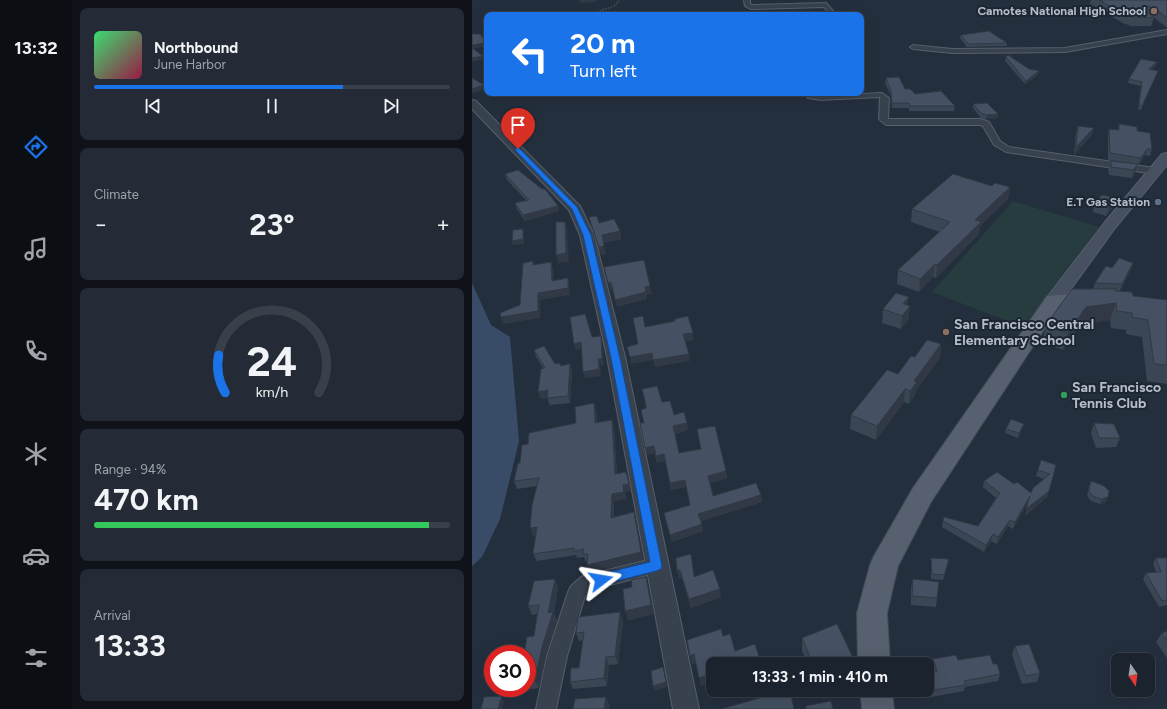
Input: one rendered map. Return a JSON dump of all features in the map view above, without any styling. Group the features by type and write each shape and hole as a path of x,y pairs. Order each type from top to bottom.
{"main road":[{"path":"874,657 872,613 884,565 922,495 1054,300 1110,225 1167,157"},
{"path":"1054,300 1112,298"},
{"path":"877,697 878,709"}],"street":[{"path":"747,0 747,5 759,7 826,5 830,11 828,12"},
{"path":"1153,24 1166,32"},
{"path":"913,47 952,51 1065,50 1166,32"},
{"path":"864,96 882,95 885,98 883,119 886,122 981,122 986,124 997,143 1006,149 1155,171"},
{"path":"812,96 821,98 862,96"},
{"path":"472,104 540,171 575,209 587,235 616,358 656,566 686,709"},
{"path":"546,709 557,656 577,592 587,583 656,566"}],"path":[{"path":"597,12 614,6 620,0"}],"green space":[{"path":"1013,201 1099,227 1023,327 932,292"}],"water":[{"path":"472,283 491,325 510,337 519,441 500,519 482,557 472,566"}],"building":[{"path":"1099,0 1167,0 1167,18 1154,8 1146,6 1145,11 1154,18 1133,17"},
{"path":"989,31 1007,43 968,44 961,35"},
{"path":"472,34 480,34 484,39 484,43 472,45"},
{"path":"472,48 483,56 472,58"},
{"path":"1008,55 1029,69 1039,71 1026,81 1006,57"},
{"path":"1141,59 1157,62 1149,69 1158,71 1142,106 1139,105 1142,82 1129,79"},
{"path":"899,77 905,89 910,89 915,94 941,91 955,106 910,106 909,103 892,103 891,91 886,78"},
{"path":"472,78 484,85 472,89"},
{"path":"987,103 998,114 982,114 973,104"},
{"path":"1119,124 1137,127 1137,131 1150,133 1152,149 1147,149 1141,158 1110,153 1109,129 1119,130"},
{"path":"1078,126 1094,128 1076,147"},
{"path":"1111,161 1137,164 1134,170 1111,167"},
{"path":"518,170 542,189 545,189 558,206 523,215 515,203 529,200 505,174"},
{"path":"953,174 992,186 995,183 1010,187 975,220 981,222 937,265 935,264 920,279 898,270 950,222 912,209"},
{"path":"1102,195 1116,198 1109,207 1095,203"},
{"path":"597,216 599,223 614,219 620,231 602,235 604,246 599,247 589,217"},
{"path":"556,222 565,222 566,253 556,255"},
{"path":"523,229 523,239 512,241 513,230"},
{"path":"1119,258 1133,263 1122,284 1095,283 1106,266 1112,268"},
{"path":"644,260 650,286 645,287 646,292 615,300 611,282 608,283 604,267"},
{"path":"533,261 533,265 551,262 552,281 568,278 568,288 538,293 538,311 501,317 500,313 520,305 523,263"},
{"path":"1072,289 1116,289 1115,291 1132,292 1133,296 1167,300 1167,365 1154,364 1148,320 1132,317 1132,313 1117,311 1116,303 1086,307 1068,333 1046,325"},
{"path":"896,293 909,297 903,304 910,306 902,316 883,309"},
{"path":"585,314 592,337 601,336 602,359 598,359 599,369 583,372 581,342 574,344 570,317"},
{"path":"643,316 645,327 675,321 675,319 688,316 693,333 683,334 689,354 653,360 652,353 630,357 627,347 638,344 633,318"},
{"path":"927,340 941,344 914,381 917,382 910,391 905,389 877,426 851,415 887,370 898,374 911,356 915,357"},
{"path":"544,346 555,364 560,363 560,366 570,364 568,396 547,398 548,390 538,392 541,369 545,368 534,350"},
{"path":"657,386 662,402 670,401 674,415 684,412 687,423 673,426 679,453 701,449 697,429 715,426 726,471 708,476 713,496 756,483 761,495 698,514 702,524 670,535 664,513 690,505 685,480 670,483 664,454 656,456 654,446 645,448 640,423 644,423 641,410 646,408 642,389"},
{"path":"594,403 595,423 612,420 615,474 626,472 629,484 623,485 624,492 612,494 611,518 634,512 641,552 587,565 588,554 583,554 584,549 574,551 574,548 533,554 537,527 530,528 532,505 539,478 514,481 518,463 520,463 522,445 528,444 529,433 576,423 575,407"},
{"path":"1011,419 1024,424 1019,433 1006,429"},
{"path":"1094,423 1114,424 1120,438 1099,438"},
{"path":"1041,460 1056,465 1049,491 1026,509 1030,496 1015,522 1010,520 998,537 993,534 986,545 943,521 944,517 978,526 1000,493 984,481 997,472 1014,484 1017,482 1031,493 1033,488 1050,474 1038,470"},
{"path":"1091,481 1104,486 1109,491 1108,497 1101,499 1093,496 1089,491"},
{"path":"691,554 694,577 713,570 720,589 689,599 680,570 677,570 676,558"},
{"path":"931,558 949,559 944,575 932,574"},
{"path":"1156,558 1167,558 1167,600 1162,601 1146,573 1161,572"},
{"path":"646,577 651,605 625,611 623,589 632,587 631,580"},
{"path":"555,579 548,613 553,612 542,647 536,675 536,645 526,645 527,637 534,636 539,605 528,606 534,581"},
{"path":"913,579 939,582 937,598 912,596"},
{"path":"620,612 615,656 606,657 604,678 570,682 571,668 579,668 584,632 576,633 578,617"},
{"path":"837,624 853,657 810,657 802,638"},
{"path":"721,629 723,636 730,634 735,651 755,644 759,657 706,657 706,676 699,678 694,654 690,656 687,640"},
{"path":"1167,631 1167,641 1162,633"},
{"path":"1029,644 1040,673 1026,676 1015,646"},
{"path":"956,655 958,660 990,655 993,664 997,664 1000,674 964,681 966,685 934,690 934,671 937,671 934,659"},
{"path":"663,667 666,682 653,686 651,671"},
{"path":"484,697 502,697 498,709 481,709"},
{"path":"606,697 604,709 573,709 575,699"},
{"path":"763,697 791,697 794,709 721,709"},
{"path":"831,701 833,709 806,709 806,706"}],"place":[{"name":"Camotes National High School","path":"1154,11"},
{"name":"E.T Gas Station","path":"1158,202"},
{"name":"San Francisco Central Elementary School","path":"946,332"},
{"name":"San Francisco Tennis Club","path":"1064,395"}],"route":[{"path":"518,149 575,209 587,235 616,358 656,566 601,580"}]}
